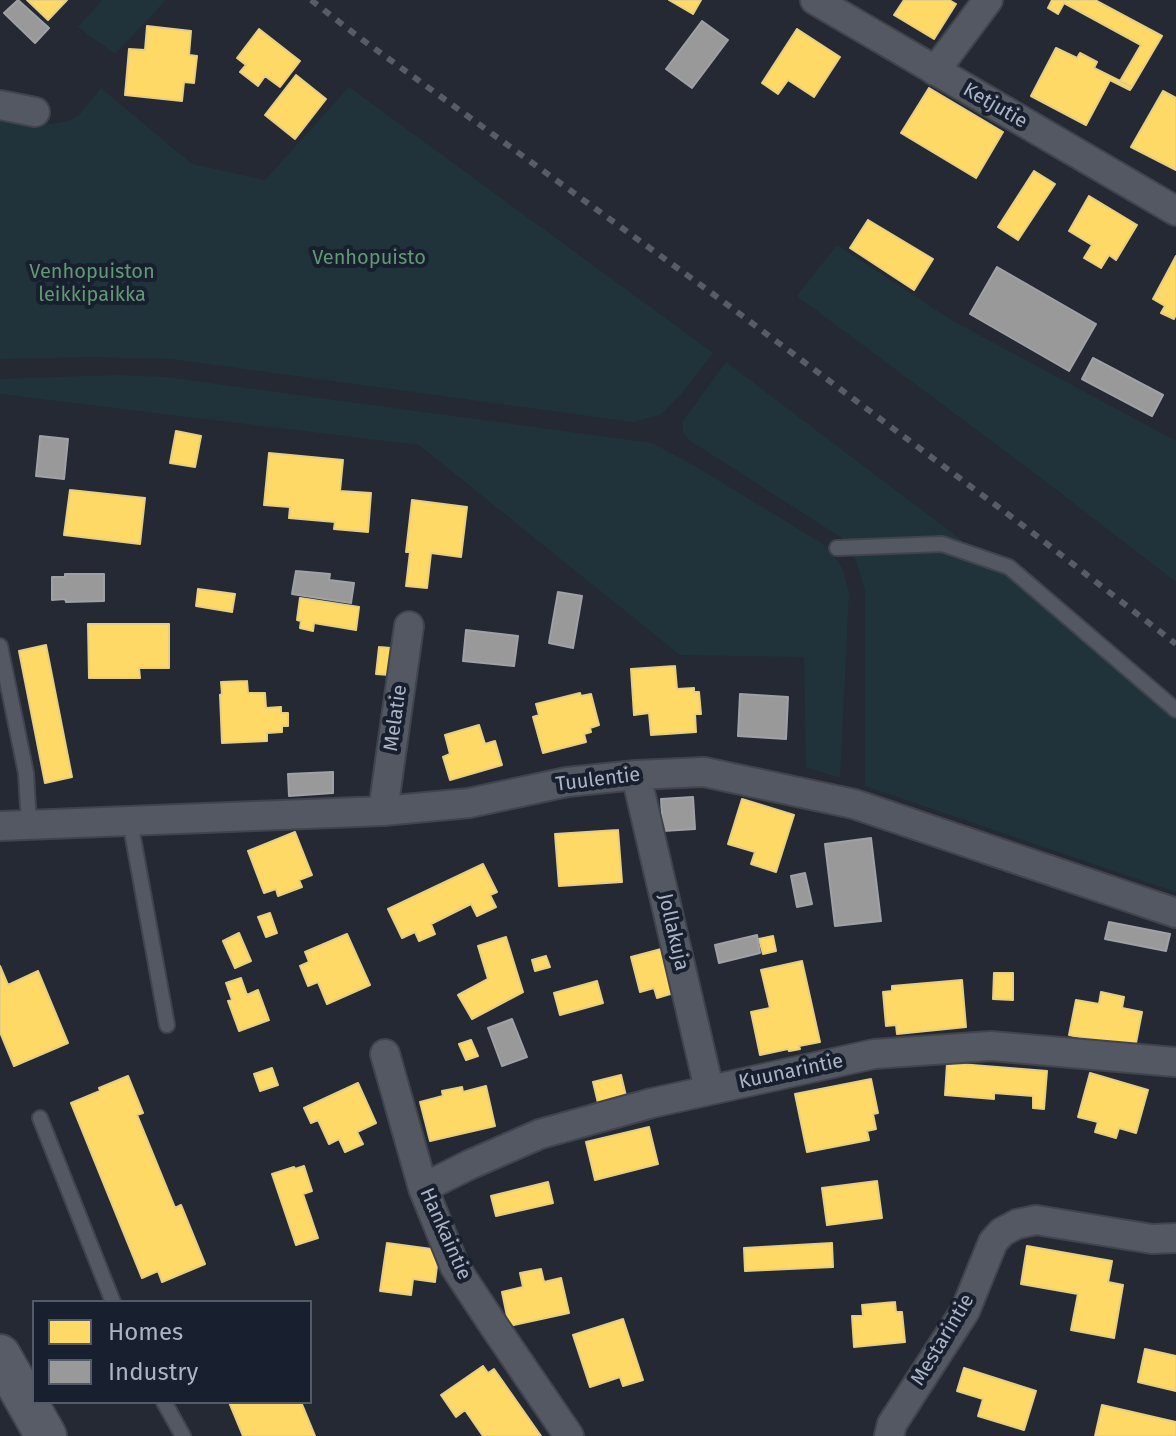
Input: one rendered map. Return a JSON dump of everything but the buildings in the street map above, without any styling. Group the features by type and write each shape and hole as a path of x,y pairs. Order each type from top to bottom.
{"main road":[{"path":"0,1355 46,1436"}],"street":[{"name":"Ketjutie","path":"815,0 1176,211"},
{"path":"935,71 988,0"},
{"path":"0,105 35,112"},
{"name":"Melatie","path":"383,811 409,626"},
{"name":"Tuulentie","path":"0,826 383,811 469,803 567,782 704,772 854,804 1176,913"},
{"name":"Jollakuja","path":"636,775 709,1089"},
{"name":"Kuunarintie","path":"423,1188 540,1134 709,1089 874,1054 991,1046 1176,1061"},
{"name":"Hankaintie","path":"385,1054 423,1188 455,1267 569,1436"},
{"name":"Mestarintie","path":"889,1436 892,1424 965,1311 993,1242 1002,1232 1017,1224 1036,1220 1152,1239 1176,1238"}],"lane":[{"path":"837,548 942,544 1009,567 1176,710"},
{"path":"0,646 26,773 29,825"},
{"path":"130,821 167,1025"},
{"path":"40,1118 112,1300"},
{"path":"165,1404 183,1436"}],"green space":[{"path":"102,0 166,0 115,54 78,27"},
{"name":"Venhopuisto","path":"349,87 713,353 682,393 660,415 633,422 172,359 0,359 0,117 53,124 68,121 80,114 101,88 192,164 265,180"},
{"path":"837,245 953,321 1176,441 1176,582 797,296"},
{"path":"726,362 1124,663 1176,706 1176,892 865,786 865,590 855,558 842,538 689,440 683,432 683,421"},
{"path":"118,375 165,377 652,443 693,465 828,547 842,568 849,593 840,778 806,767 804,657 680,655 419,445 0,394 0,379"}],"railway":[{"path":"311,0 709,291 1176,644"}],"park label":[{"name":"Venhopuiston leikkipaikka","path":"92,284"}]}
